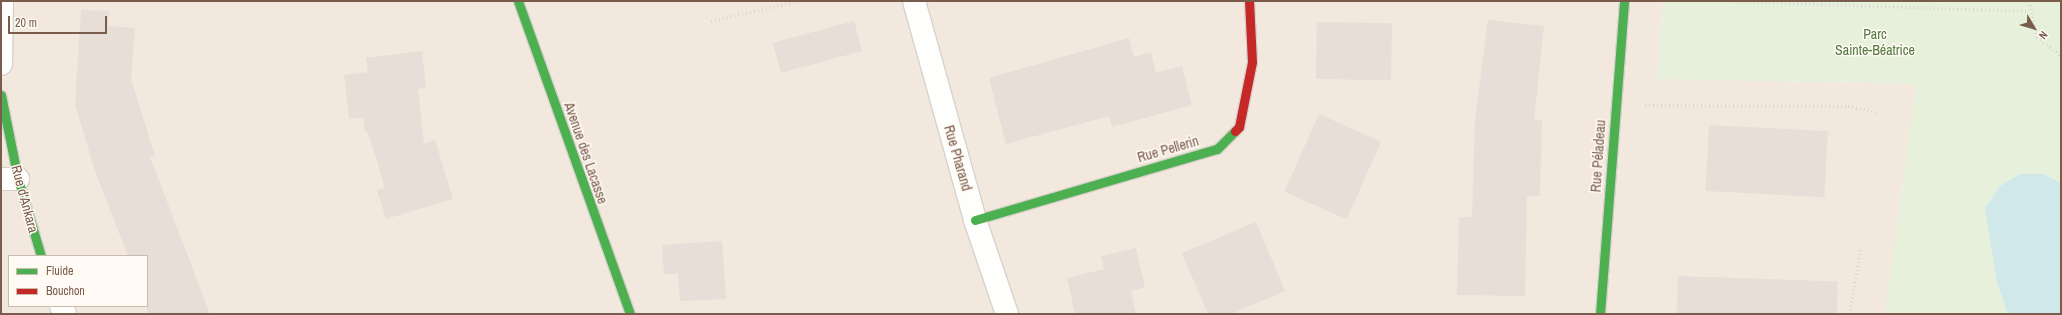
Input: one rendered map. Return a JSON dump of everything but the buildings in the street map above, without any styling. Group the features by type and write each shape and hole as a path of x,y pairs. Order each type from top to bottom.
{"street":[{"path":"1,64 2,1"},
{"name":"Avenue des Lacasse","path":"518,1 630,314"},
{"name":"Rue Pharand","path":"914,1 975,220 1007,314"},
{"name":"Rue Pellerin","path":"975,220 1217,149 1239,128 1252,62 1249,1"},
{"name":"Rue Péladeau","path":"1600,314 1624,1"},
{"name":"Rue d'Ankara","path":"1,95 10,179 41,255"}],"path":[{"path":"711,21 798,1"},
{"path":"1729,1 2029,11"},
{"path":"2030,1 2029,11 2037,37 2061,56"},
{"path":"1616,105 1848,106 1876,112"},
{"path":"1849,314 1861,248"}],"shaded area":[{"path":"1,1 1663,1 1657,79 1916,84 1885,314 1,314"}],"green space":[{"name":"Parc Sainte-Béatrice","path":"1663,1 2061,1 2061,183 2044,174 1997,282 2008,314 1885,314 1916,84 1657,79"}],"water":[{"path":"2020,174 2044,174 2061,183 2061,314 2008,314 1997,282 1985,208 2000,186"}],"traffic: fast":[{"path":"518,1 630,314"},
{"path":"1600,314 1624,1"},
{"path":"1,95 18,179 41,255"},
{"path":"975,220 1217,149 1235,131"}],"traffic: jam":[{"path":"1235,131 1239,127 1252,62 1249,1"}]}
